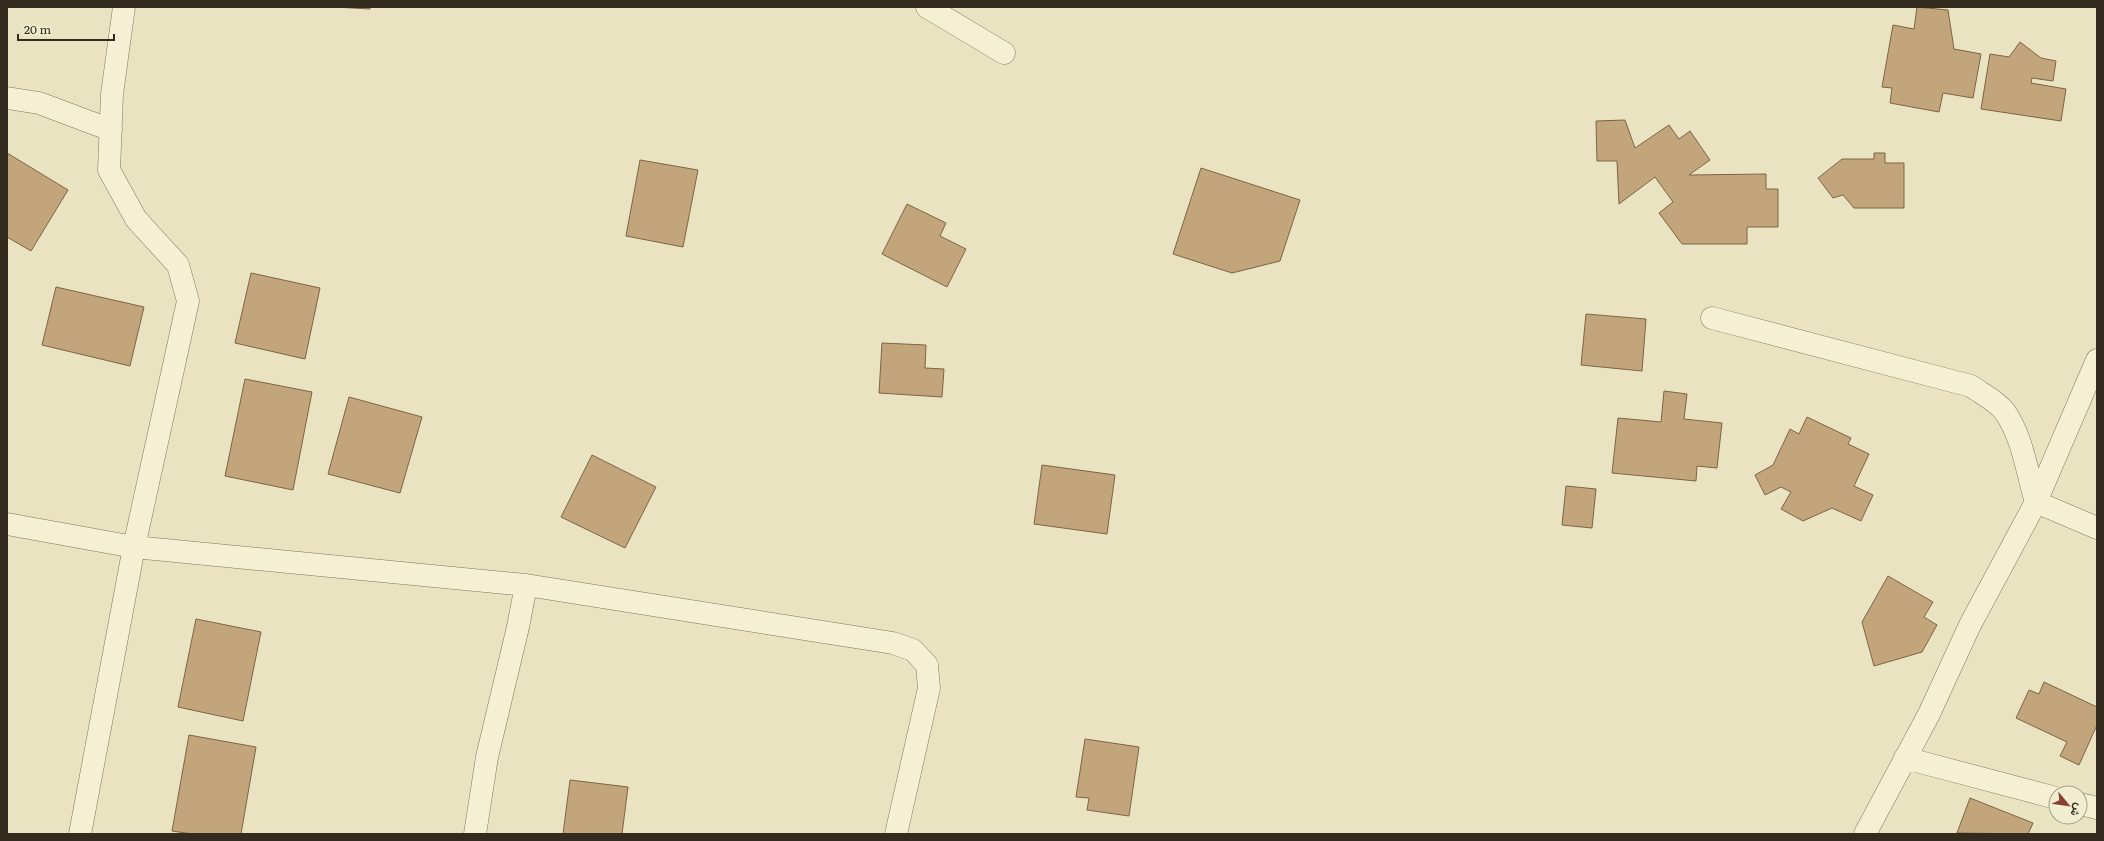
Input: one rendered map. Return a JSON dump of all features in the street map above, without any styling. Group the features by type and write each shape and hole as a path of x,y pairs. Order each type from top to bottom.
{"street":[{"path":"80,834 134,547 188,301 178,266 136,219 109,170 112,94 124,7"},
{"path":"927,7 1004,53"},
{"path":"7,98 39,103 111,130"},
{"path":"1712,318 1971,386 1992,400 2005,412 2020,439 2026,471 2036,502 2097,528"},
{"path":"1865,834 1928,714 1970,625 2036,502 2097,360"},
{"path":"7,524 134,547 526,585 893,643 913,650 927,666 929,688 896,834"},
{"path":"475,834 487,757 518,627 526,585"},
{"path":"1905,758 2048,796"}],"building":[{"path":"335,7 370,7 370,9"},
{"path":"1917,7 1948,10 1954,49 1981,54 1973,98 1943,93 1939,112 1890,103 1892,88 1882,87 1893,25 1914,29"},
{"path":"2020,42 2041,58 2056,61 2053,81 2032,78 2031,83 2066,89 2061,121 1981,109 1990,54 2009,57"},
{"path":"1625,120 1635,148 1669,125 1679,139 1690,131 1710,160 1689,175 1766,174 1766,189 1778,189 1778,227 1747,227 1747,244 1682,244 1659,213 1673,202 1655,177 1619,204 1617,161 1597,161 1596,121"},
{"path":"7,153 68,190 31,251 7,237"},
{"path":"1874,153 1885,153 1885,163 1904,163 1904,208 1854,208 1843,195 1833,198 1818,178 1842,159 1874,159"},
{"path":"640,160 698,170 683,247 626,236"},
{"path":"1201,168 1300,200 1280,261 1232,273 1173,254"},
{"path":"907,204 946,223 940,236 966,249 947,287 882,254"},
{"path":"251,273 320,288 305,359 235,343"},
{"path":"56,287 144,307 130,366 42,345"},
{"path":"1586,314 1646,319 1642,371 1581,365"},
{"path":"882,343 926,345 925,368 944,369 942,397 879,393"},
{"path":"245,379 312,392 293,490 225,476"},
{"path":"1664,391 1687,394 1684,419 1722,423 1717,468 1697,466 1696,481 1612,473 1618,418 1661,422"},
{"path":"349,397 422,417 400,493 328,474"},
{"path":"1807,417 1851,438 1848,444 1869,454 1854,486 1873,495 1861,521 1832,508 1803,521 1781,509 1791,492 1781,487 1765,495 1755,475 1773,465 1790,429 1799,434"},
{"path":"592,455 656,487 625,548 561,517"},
{"path":"1042,465 1115,475 1107,534 1034,524"},
{"path":"1566,486 1596,489 1592,528 1562,525"},
{"path":"1888,576 1933,602 1924,617 1937,625 1922,652 1874,666 1862,622"},
{"path":"196,619 261,632 243,721 178,707"},
{"path":"2044,682 2097,707 2097,725 2079,765 2060,756 2067,742 2016,718 2029,690 2039,694"},
{"path":"189,735 256,747 241,834 192,834 172,831"},
{"path":"1085,739 1139,747 1129,816 1087,810 1089,798 1076,797"},
{"path":"570,780 628,787 622,834 563,834"},
{"path":"1970,798 2033,823 2028,834 1957,833"}]}
